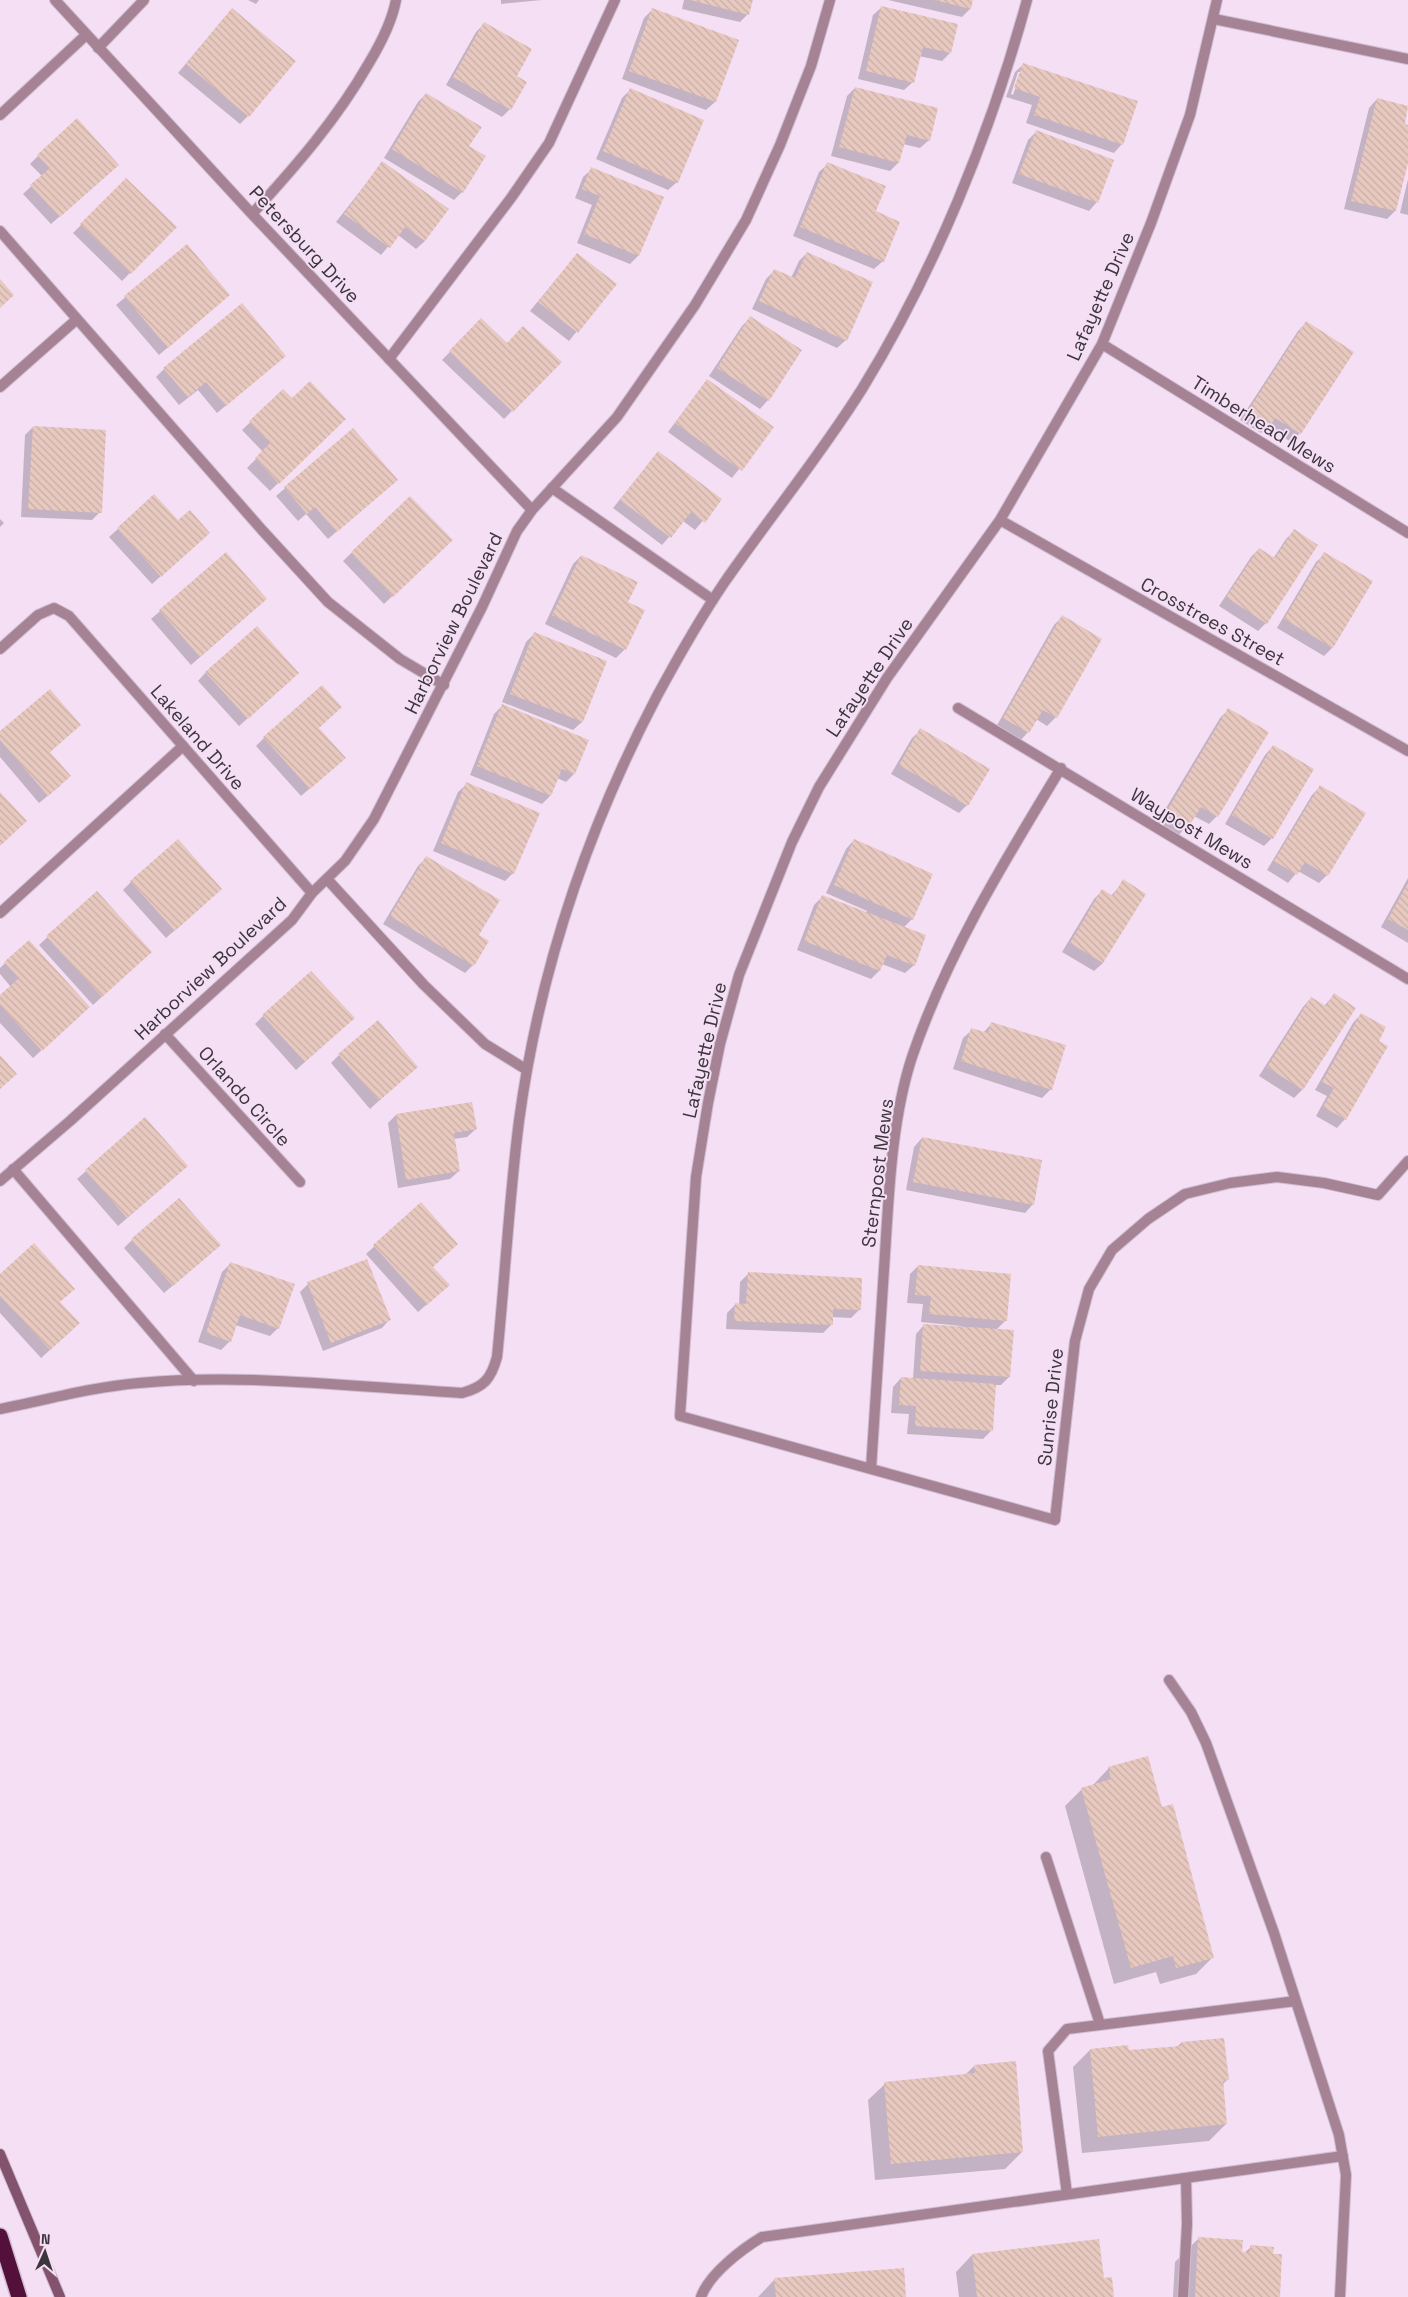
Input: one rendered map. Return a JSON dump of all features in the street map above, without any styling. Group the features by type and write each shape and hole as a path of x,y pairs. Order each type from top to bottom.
{"highway":[{"path":"0,2236 19,2297"}],"street":[{"name":"Petersburg Drive","path":"55,0 252,214 532,510"},
{"path":"98,48 144,0"},
{"path":"252,214 297,164 355,88 394,13 396,0"},
{"path":"389,359 512,198 549,143 615,0"},
{"name":"Harborview Boulevard","path":"0,1181 70,1121 292,920 312,893 345,860 374,820 444,685 517,531 532,510 617,417 695,305 746,220 780,145 811,66 830,0"},
{"path":"0,1409 138,1383 194,1381 279,1381 462,1393 474,1390 492,1374 496,1357 519,1122 527,1070 541,1001 566,912 583,864 639,733 690,637 713,600 861,390 890,339 924,272 974,162 1027,0"},
{"name":"Lafayette Drive","path":"680,1416 696,1177 718,1054 739,975 792,842 819,787 887,678 1000,520 1102,344 1151,223 1190,115 1217,0"},
{"path":"1214,19 1408,56"},
{"path":"0,115 86,35"},
{"path":"0,231 76,320 328,602 400,659 444,685"},
{"path":"0,387 76,320"},
{"name":"Timberhead Mews","path":"1102,344 1408,533"},
{"path":"552,488 713,600"},
{"name":"Crosstrees Street","path":"1000,520 1408,751"},
{"name":"Lakeland Drive","path":"0,649 38,615 54,608 69,616 312,893"},
{"name":"Waypost Mews","path":"958,708 1061,768 1408,979"},
{"path":"0,913 183,746"},
{"name":"Sternpost Mews","path":"871,1469 888,1205 897,1122 912,1057 945,977 997,872 1061,768"},
{"path":"327,879 424,985 485,1044 527,1070"},
{"name":"Orlando Circle","path":"165,1034 300,1182"},
{"name":"Sunrise Drive","path":"680,1416 1055,1520 1075,1341 1089,1289 1112,1250 1148,1219 1185,1194 1230,1183 1278,1178 1324,1183 1378,1195 1408,1161"},
{"path":"13,1169 194,1381"},
{"path":"1169,1680 1191,1712 1206,1743 1296,2001 1339,2135 1346,2175 1340,2297"},
{"path":"1046,1857 1100,2024"},
{"path":"1067,2194 1048,2051 1067,2029 1296,2001"},
{"path":"0,2154 60,2297"},
{"path":"701,2297 720,2271 743,2249 762,2237 1343,2156"},
{"path":"1183,2297 1187,2224 1186,2178"}],"building":[{"path":"690,0 753,0 749,15"},
{"path":"934,0 973,0 971,9"},
{"path":"881,6 958,24 951,53 923,47 914,83 866,71"},
{"path":"232,8 296,61 249,117 186,64"},
{"path":"652,8 739,40 716,102 629,71"},
{"path":"484,22 532,49 517,76 527,82 511,110 453,77"},
{"path":"1023,63 1138,101 1123,145 1034,115 1040,97 1014,88"},
{"path":"855,87 938,108 930,141 907,135 899,163 839,147"},
{"path":"630,88 704,120 678,183 603,151"},
{"path":"426,93 482,127 469,146 486,156 463,193 392,149"},
{"path":"1377,98 1408,106 1405,124 1408,125 1408,163 1396,211 1351,201"},
{"path":"77,118 119,165 60,217 30,185 50,168 37,155"},
{"path":"1036,130 1114,160 1098,203 1019,174"},
{"path":"382,161 449,209 425,241 405,227 390,248 344,214"},
{"path":"827,162 886,186 876,211 900,222 884,262 800,227"},
{"path":"591,167 664,197 639,256 584,234 600,196 582,189"},
{"path":"126,178 177,227 131,274 80,224"},
{"path":"187,244 230,295 168,348 124,296"},
{"path":"807,252 873,282 847,341 759,301 774,269 795,278"},
{"path":"577,253 617,284 578,333 538,302"},
{"path":"0,279 14,295 0,308"},
{"path":"242,303 286,356 226,406 206,382 188,397 163,368"},
{"path":"750,316 802,350 769,401 717,368"},
{"path":"481,318 507,343 523,326 562,362 513,412 449,351"},
{"path":"1306,321 1354,352 1301,434 1275,418 1270,426 1248,411"},
{"path":"707,379 774,427 742,471 675,423"},
{"path":"310,381 346,419 279,484 255,458 270,443 249,421 283,389 292,398"},
{"path":"33,426 106,430 102,513 28,509"},
{"path":"353,428 398,480 337,532 315,507 307,514 284,487"},
{"path":"658,451 722,499 705,523 691,512 671,538 620,500"},
{"path":"154,494 178,520 190,510 210,533 161,577 117,528"},
{"path":"410,496 453,540 393,597 351,552"},
{"path":"1294,529 1318,545 1267,624 1226,597 1259,548 1275,558"},
{"path":"226,552 267,599 200,657 159,610"},
{"path":"1324,552 1373,581 1333,648 1284,619"},
{"path":"581,555 638,582 628,602 645,610 626,650 552,615"},
{"path":"1062,615 1102,639 1057,718 1043,710 1029,733 1003,718"},
{"path":"257,626 299,673 248,719 205,672"},
{"path":"534,632 607,661 583,722 510,694"},
{"path":"322,685 342,707 319,728 346,758 310,789 263,737"},
{"path":"50,689 81,725 50,752 71,776 48,796 0,740 0,731"},
{"path":"502,704 589,740 575,774 562,769 551,796 477,766"},
{"path":"1228,708 1269,732 1218,817 1201,807 1188,828 1165,814"},
{"path":"920,728 990,769 968,806 899,765"},
{"path":"1273,745 1314,769 1273,839 1232,815"},
{"path":"466,782 540,813 514,874 441,843"},
{"path":"1320,785 1366,813 1328,876 1305,862 1297,875 1274,861"},
{"path":"0,792 27,821 0,846"},
{"path":"178,839 222,889 175,931 130,881"},
{"path":"854,839 933,874 913,920 834,885"},
{"path":"426,856 500,900 479,935 489,941 474,966 390,916"},
{"path":"1123,879 1146,894 1103,963 1070,943 1102,889 1113,896"},
{"path":"1408,883 1408,930 1388,919"},
{"path":"97,891 152,952 102,997 46,936"},
{"path":"822,895 926,935 915,966 887,955 880,971 804,941"},
{"path":"29,940 90,1007 42,1051 0,1005 0,995 19,978 4,962"},
{"path":"311,971 355,1018 305,1062 262,1015"},
{"path":"1334,993 1356,1008 1303,1090 1267,1067 1311,997 1326,1006"},
{"path":"1361,1013 1386,1027 1379,1041 1388,1046 1346,1120 1323,1107 1334,1088 1322,1082"},
{"path":"378,1020 418,1067 379,1101 338,1054"},
{"path":"991,1022 1066,1045 1052,1090 961,1061 971,1028 988,1033"},
{"path":"0,1055 17,1074 0,1089"},
{"path":"472,1102 477,1129 454,1133 460,1171 406,1180 396,1114"},
{"path":"145,1117 188,1166 127,1218 85,1170"},
{"path":"922,1137 1042,1160 1034,1205 913,1182"},
{"path":"179,1198 221,1245 173,1286 131,1239"},
{"path":"421,1202 458,1244 433,1267 450,1285 427,1305 373,1245"},
{"path":"34,1243 75,1289 60,1302 80,1323 50,1350 0,1296 0,1274"},
{"path":"367,1259 391,1320 331,1343 307,1282"},
{"path":"230,1262 295,1284 279,1329 240,1315 231,1342 206,1333"},
{"path":"918,1265 1011,1274 1007,1321 929,1314 931,1296 915,1295"},
{"path":"748,1272 862,1278 861,1310 833,1309 833,1325 734,1321 735,1303 746,1304"},
{"path":"923,1324 1014,1330 1010,1377 920,1371"},
{"path":"901,1377 996,1384 993,1431 915,1426 916,1406 899,1405"},
{"path":"1148,1756 1162,1807 1173,1804 1214,1958 1176,1968 1173,1956 1131,1968 1081,1788 1111,1779 1108,1767"},
{"path":"1224,2038 1229,2080 1223,2081 1227,2124 1098,2137 1090,2049 1128,2045 1129,2050 1181,2046 1181,2042"},
{"path":"1016,2061 1023,2152 891,2164 884,2082 975,2073 974,2065"},
{"path":"1198,2237 1243,2240 1242,2252 1250,2252 1250,2245 1274,2247 1273,2254 1282,2254 1280,2297 1195,2297"},
{"path":"1099,2239 1104,2278 1112,2277 1114,2297 977,2297 972,2254"},
{"path":"904,2268 906,2297 776,2297 774,2278"}]}
